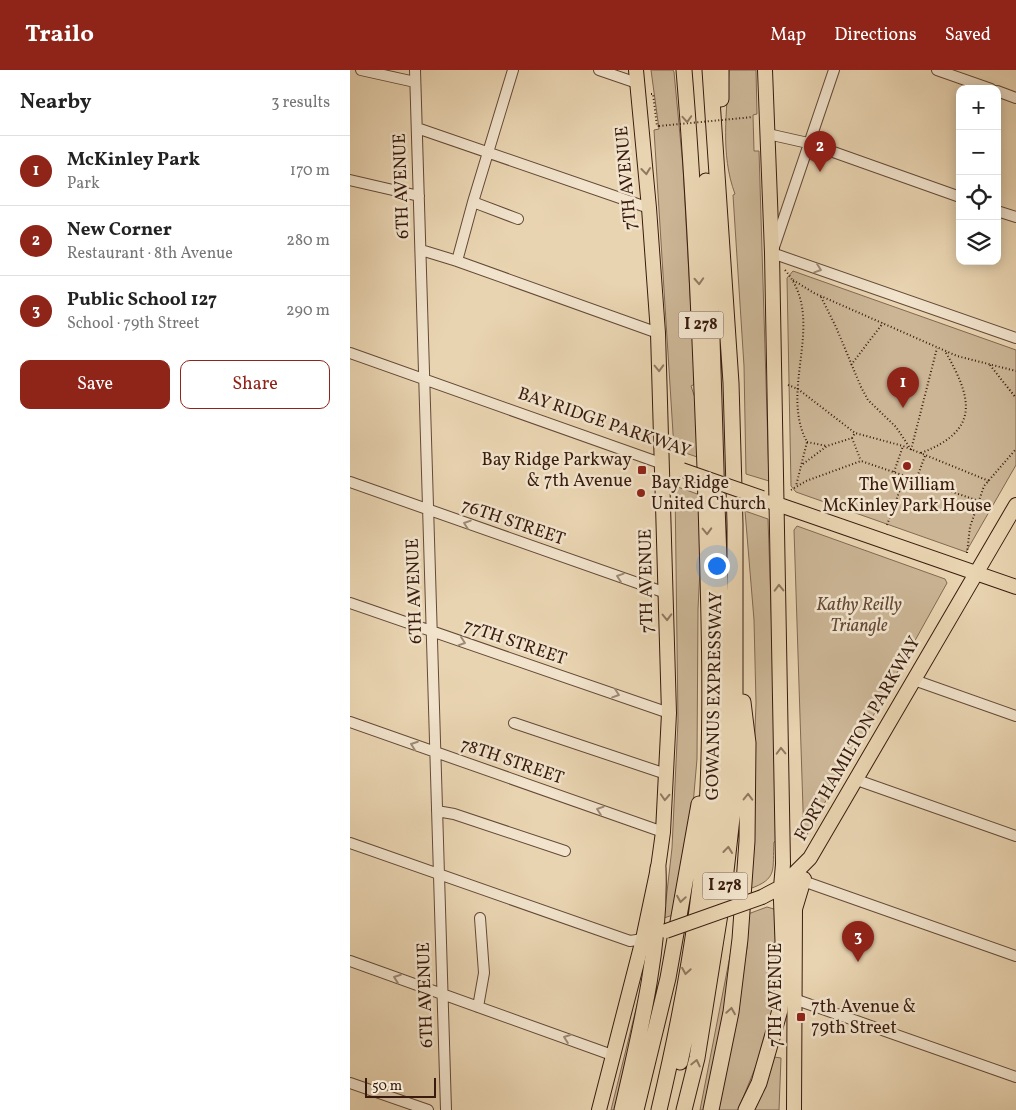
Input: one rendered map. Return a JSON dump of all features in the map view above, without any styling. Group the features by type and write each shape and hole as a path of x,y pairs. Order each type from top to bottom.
{"highway":[{"name":"GOWANUS EXPRESSWAY","path":"659,1110 672,1052 698,894 710,748 709,598 701,324 684,70"},
{"name":"I 278","path":"670,1110 688,1025 712,877 720,749 720,574 701,70"},
{"name":"GOWANUS EXPRESSWAY","path":"684,1110 697,1058 724,889 733,808 736,658 731,383 710,70"},
{"path":"721,70 721,124 732,322 731,383"},
{"path":"711,1110 731,1012 740,939 747,841 748,743 736,658"},
{"path":"636,1110 668,978 710,748"},
{"path":"622,1110 650,974 659,894 658,868"},
{"path":"783,914 788,896 803,881"},
{"path":"746,1110 759,1083 780,1010 784,969 783,914 780,903 781,887"}],"main road":[{"path":"765,70 772,253 778,504 783,864 781,887"},
{"name":"7TH AVENUE","path":"636,77 649,208 658,333 663,464 669,713 663,832 658,868"},
{"name":"BAY RIDGE PARKWAY","path":"663,464 1016,587"},
{"name":"FORT HAMILTON PARKWAY","path":"654,935 762,897 781,887 809,859 857,780 1016,505"},
{"name":"7TH AVENUE","path":"794,1110 795,909 809,859"},
{"path":"599,1110 612,1055 654,935"}],"street":[{"path":"361,70 415,82"},
{"name":"6TH AVENUE","path":"415,70 446,1110"},
{"path":"457,261 513,70"},
{"path":"599,70 636,77"},
{"path":"834,70 772,253 1016,338"},
{"path":"938,70 980,85"},
{"path":"1001,92 1016,98"},
{"path":"417,128 649,208"},
{"path":"768,134 808,143 956,196"},
{"path":"350,180 419,196"},
{"path":"473,202 518,219"},
{"path":"1001,212 1016,217"},
{"path":"421,250 457,261 658,333"},
{"name":"BAY RIDGE PARKWAY","path":"350,353 663,464"},
{"name":"76TH STREET","path":"350,482 666,593"},
{"name":"77TH STREET","path":"350,603 669,713"},
{"path":"914,680 1016,716"},
{"name":"78TH STREET","path":"350,722 663,832"},
{"path":"514,723 666,774"},
{"path":"857,780 1016,836"},
{"path":"437,811 454,814 566,851"},
{"path":"350,843 630,941 654,935"},
{"path":"803,881 1016,956"},
{"path":"478,1007 484,973 480,918"},
{"path":"350,961 612,1055"},
{"path":"794,998 1016,1077"},
{"path":"350,1083 428,1110"}],"path":[{"path":"650,94 653,94 656,126 753,117"},
{"path":"785,270 793,280 820,296 938,348 990,365 1016,370"},
{"path":"793,280 804,319 798,389 801,430 807,442 796,486"},
{"path":"820,296 836,327 868,400 896,427 912,450"},
{"path":"851,364 883,323"},
{"path":"912,450 938,348"},
{"path":"919,453 936,447 951,435 962,425 966,411 966,395 958,374 945,351"},
{"path":"990,365 1016,398"},
{"path":"788,385 798,389 855,433 903,446 990,481"},
{"path":"801,466 827,446 852,438 855,433"},
{"path":"852,438 861,461"},
{"path":"807,442 827,446"},
{"path":"894,472 903,446"},
{"path":"968,553 970,527 984,486 1016,449"},
{"path":"916,480 925,456"},
{"path":"792,490 796,486 861,461 979,501"},
{"path":"887,525 905,476"}],"green space":[{"path":"651,70 673,70 674,72 683,167 695,384 691,386 696,401 700,458 674,449 654,130 659,129"},
{"path":"729,70 756,70 757,114 753,115 754,151 759,151 769,481 746,474 744,366 733,195 735,194 727,164 726,148"},
{"path":"793,271 1016,350 1016,465 966,552 796,492 791,486 787,278"},
{"path":"675,486 700,495 701,549 698,609 697,759 693,805 676,914 664,918 672,848 678,721"},
{"path":"745,511 768,519 779,840 774,842 773,866 770,877 749,889 756,703 754,620"},
{"name":"Kathy Reilly Triangle","path":"797,526 945,579 947,583 804,840 794,530"},
{"path":"767,907 774,909 777,915 776,1000 767,1039 738,1110 717,1110 747,948 748,914"},
{"path":"737,920 733,965 705,1110 700,1110"},
{"path":"639,997 641,997 618,1110 611,1110"},
{"path":"774,1057 781,1058 779,1110 752,1110"}],"place":[{"name":"New Corner","path":"820,172"},
{"name":"McKinley Park","path":"903,408"},
{"name":"The William McKinley Park House","path":"907,466"},
{"name":"Bay Ridge Parkway & 7th Avenue","path":"642,470"},
{"name":"Bay Ridge United Church","path":"641,493"},
{"name":"Public School 127","path":"858,962"},
{"name":"7th Avenue & 79th Street","path":"801,1017"}]}
